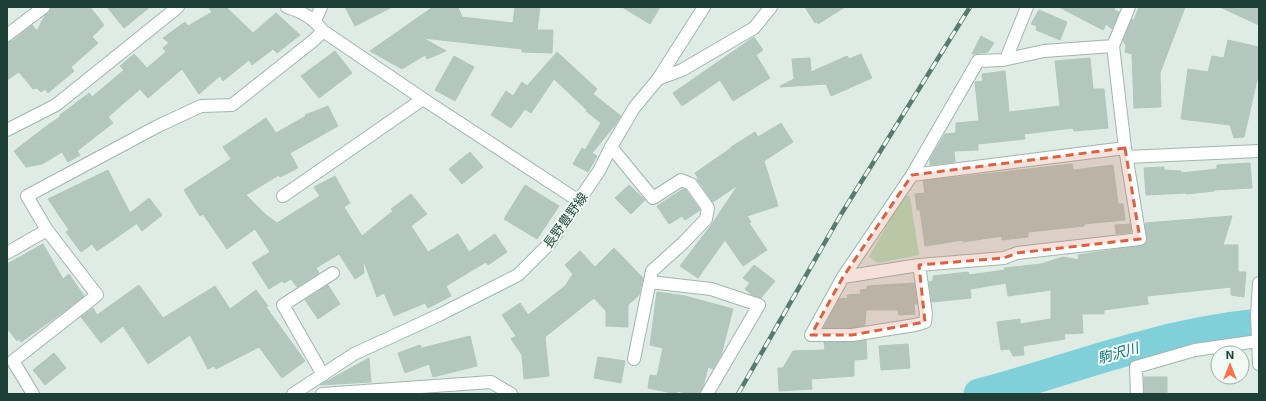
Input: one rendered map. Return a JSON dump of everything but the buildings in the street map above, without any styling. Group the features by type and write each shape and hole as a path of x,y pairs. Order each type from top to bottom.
{"street":[{"path":"7,35 44,7"},
{"path":"7,130 56,105 178,7"},
{"path":"288,7 296,9 315,21 322,31 422,99 579,201"},
{"path":"315,21 321,7"},
{"name":"長野豊野線","path":"293,394 354,354 438,315 518,275 550,243 599,171 634,108 658,79 704,7"},
{"path":"658,79 682,70 754,28 771,7"},
{"path":"1006,59 1027,7"},
{"path":"843,277 919,265 1004,258 1017,254 1140,239 1126,153 1113,46 1129,7"},
{"path":"33,394 10,363 97,295 47,230 27,196 158,126 201,106 232,105 314,40 322,31"},
{"path":"919,265 926,314 925,322 852,335 811,335 843,277 912,175 978,61 1006,59 1044,51 1113,46"},
{"path":"283,196 422,99"},
{"path":"611,147 653,198 680,180 692,184 708,208 706,219 683,243 652,271 634,359"},
{"path":"912,175 1126,153 1259,151"},
{"path":"7,252 47,230"},
{"path":"323,374 284,305 333,273"},
{"path":"650,282 711,290 759,305 707,394"},
{"path":"1259,283 1257,315 1259,364"},
{"path":"1136,394 1136,367 1195,350 1258,337"},
{"path":"322,394 491,382 511,394"}],"highlighted area":[{"path":"1125,148 1140,239 1017,253 1004,258 919,265 925,322 852,335 811,335 843,277 912,175"}],"green space":[{"path":"903,196 910,196 919,255 878,263 869,257"}],"waterway":[{"name":"駒沢川","path":"979,394 1169,339 1214,330 1259,324"}],"railway":[{"path":"738,394 840,216 970,7"}]}
